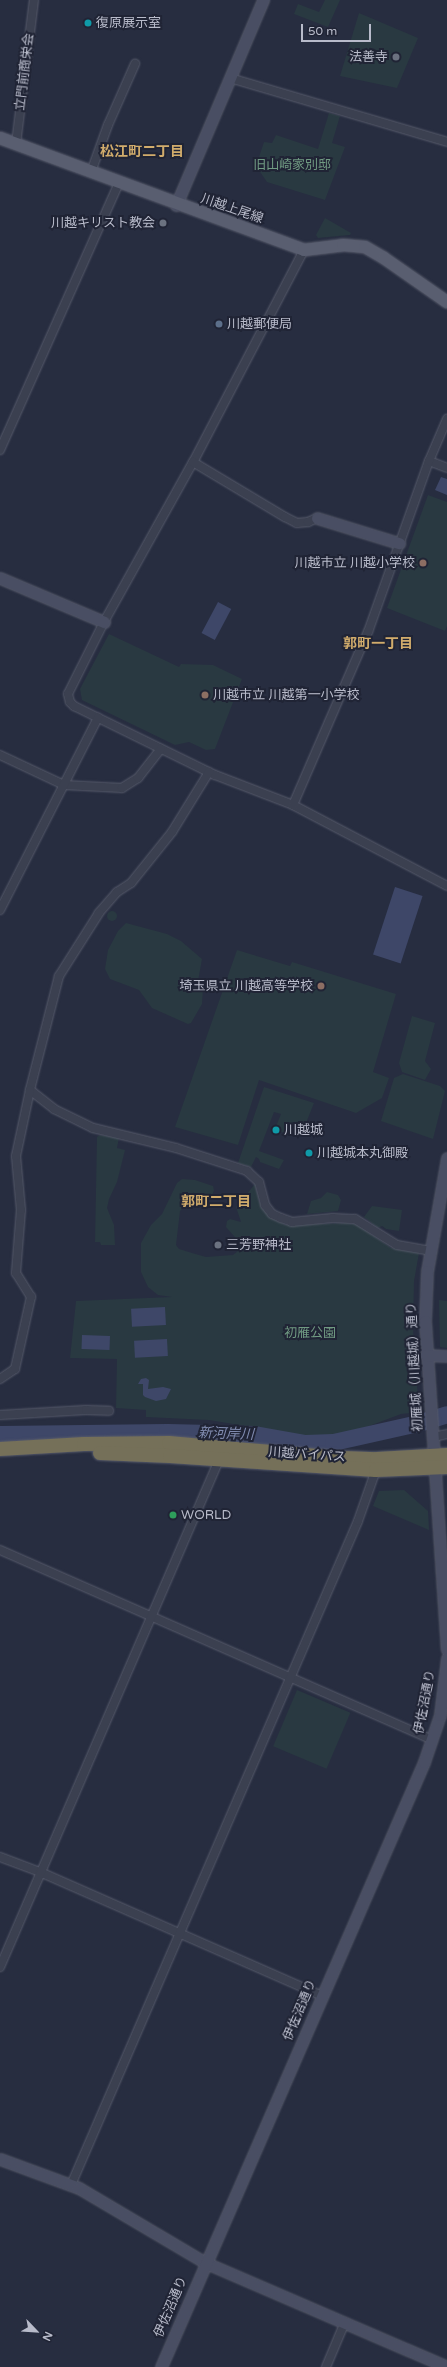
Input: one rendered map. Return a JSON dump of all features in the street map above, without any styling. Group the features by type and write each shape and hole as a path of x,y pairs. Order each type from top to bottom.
{"highway":[{"name":"川越バイパス","path":"0,1449 84,1444 169,1443 342,1458 440,1462"},
{"name":"川越バイパス","path":"0,1458 86,1452 376,1470 440,1462"}],"main road":[{"name":"川越上尾線","path":"0,138 304,250 343,245 365,247 384,258 447,302"}],"street":[{"name":"立門前商栄会","path":"16,144 34,0"},
{"path":"176,204 263,0"},
{"path":"91,172 108,125 134,64"},
{"path":"230,78 447,142"},
{"path":"0,450 119,183"},
{"path":"304,250 193,462 104,622 68,694 70,702 74,706 209,772 293,805 447,886"},
{"path":"293,805 368,632 429,461 447,419"},
{"path":"429,461 447,468"},
{"path":"193,462 297,523 308,522 317,518 399,543"},
{"path":"0,578 104,622"},
{"path":"0,910 98,718"},
{"path":"0,755 64,785 125,787 138,778 161,749"},
{"path":"0,1379 15,1369 31,1297 16,1273 21,1210 16,1156 30,1090 52,998 59,976 99,913 117,892 131,883 172,832 209,772"},
{"path":"30,1090 54,1109 93,1128 176,1148 246,1171 259,1182 265,1205 272,1214 281,1218 292,1222 333,1218 355,1219 397,1244 430,1251"},
{"name":"初雁城（川越城）通り","path":"440,1462 433,1433 430,1403 426,1355 425,1297 430,1251 447,1158"},
{"path":"426,1355 447,1356"},
{"path":"0,1415 86,1410 109,1411"},
{"path":"433,1433 447,1434"},
{"path":"0,1967 219,1460"},
{"path":"440,1462 447,1649"},
{"path":"71,2185 358,1521 376,1470"},
{"path":"0,1550 432,1740"},
{"name":"伊佐沼通り","path":"161,2367 424,1762 440,1715 447,1658"},
{"path":"0,1857 40,1872 322,1996"},
{"path":"0,2159 71,2185 206,2263 447,2367"},
{"path":"326,2367 345,2322"}],"green space":[{"path":"325,0 340,0 328,27 294,14 298,4 319,12"},
{"path":"359,13 418,38 397,88 340,76"},
{"name":"旧山崎家別邸","path":"329,113 340,116 332,143 345,147 325,200 267,182 256,166 264,142 272,143 276,135 318,149"},
{"path":"325,218 351,233 350,235 318,238 316,235"},
{"path":"428,495 447,502 447,626 445,631 387,608"},
{"path":"109,634 179,667 181,664 213,665 242,679 215,749 206,750 189,742 175,745 82,700 80,689"},
{"path":"110,911 114,911 116,912 116,920 110,921 107,918 107,914"},
{"path":"126,923 167,934 181,941 202,959 198,981 203,989 202,1004 191,1023 188,1024 152,1008 139,990 110,979 105,969 108,950 118,931"},
{"path":"237,950 290,966 292,962 396,994 373,1072 389,1078 382,1098 356,1113 259,1080 238,1145 175,1127"},
{"path":"412,1016 435,1023 425,1061 431,1069 425,1080 402,1072 399,1063"},
{"path":"403,1074 440,1086 445,1091 433,1139 381,1121 394,1078"},
{"path":"264,1087 314,1103 304,1128 291,1123 287,1134 275,1129 281,1114 274,1112 259,1151 284,1160 279,1169 260,1162 256,1157 251,1167 238,1163"},
{"path":"100,1135 119,1138 117,1148 125,1150 117,1182 109,1199 107,1208 114,1225 115,1245 101,1245 100,1242 95,1242 97,1137"},
{"name":"初雁公園","path":"182,1179 195,1180 213,1186 214,1190 212,1196 191,1199 180,1211 176,1245 179,1249 206,1257 233,1255 238,1251 241,1244 226,1227 227,1221 230,1219 241,1222 236,1207 255,1184 259,1201 265,1211 273,1219 286,1225 348,1223 358,1225 391,1248 419,1253 414,1281 413,1329 419,1412 401,1414 361,1429 322,1438 295,1437 282,1432 209,1420 146,1417 146,1410 116,1408 117,1359 70,1358 76,1301 172,1297 158,1295 148,1287 141,1272 141,1243 151,1225 162,1214 177,1183"},
{"path":"327,1192 338,1195 341,1200 338,1211 307,1214 311,1201 321,1198"},
{"path":"372,1206 402,1210 399,1231 386,1229 382,1226 378,1228 364,1217"},
{"path":"439,1300 447,1301 447,1348 440,1347"},
{"path":"404,1490 428,1511 429,1530 373,1506 379,1491"},
{"path":"297,1690 350,1713 327,1769 273,1746"}],"water":[{"path":"441,477 447,479 447,495 435,490"},
{"path":"218,602 231,609 215,640 202,633"},
{"path":"395,887 423,896 401,963 373,955"},
{"path":"165,1307 166,1325 132,1327 131,1309"},
{"path":"82,1335 110,1336 109,1350 82,1349"},
{"path":"167,1339 168,1356 135,1358 134,1341"},
{"path":"146,1378 149,1380 148,1389 163,1387 171,1389 166,1399 156,1401 143,1395 143,1384 138,1384 141,1379"}],"waterway":[{"name":"新河岸川","path":"0,1434 167,1432 253,1434 305,1443 333,1442 418,1423 447,1414"}],"place":[{"name":"復原展示室","path":"88,23"},
{"name":"法善寺","path":"396,57"},
{"name":"川越キリスト教会","path":"163,223"},
{"name":"川越郵便局","path":"219,324"},
{"name":"川越市立 川越小学校","path":"423,563"},
{"name":"川越市立 川越第一小学校","path":"205,695"},
{"name":"埼玉県立 川越高等学校","path":"321,986"},
{"name":"川越城","path":"276,1130"},
{"name":"川越城本丸御殿","path":"309,1153"},
{"name":"三芳野神社","path":"218,1245"},
{"name":"WORLD","path":"173,1515"}],"district":[{"name":"松江町二丁目","path":"142,152"},
{"name":"郭町一丁目","path":"378,644"},
{"name":"郭町二丁目","path":"216,1202"}]}
